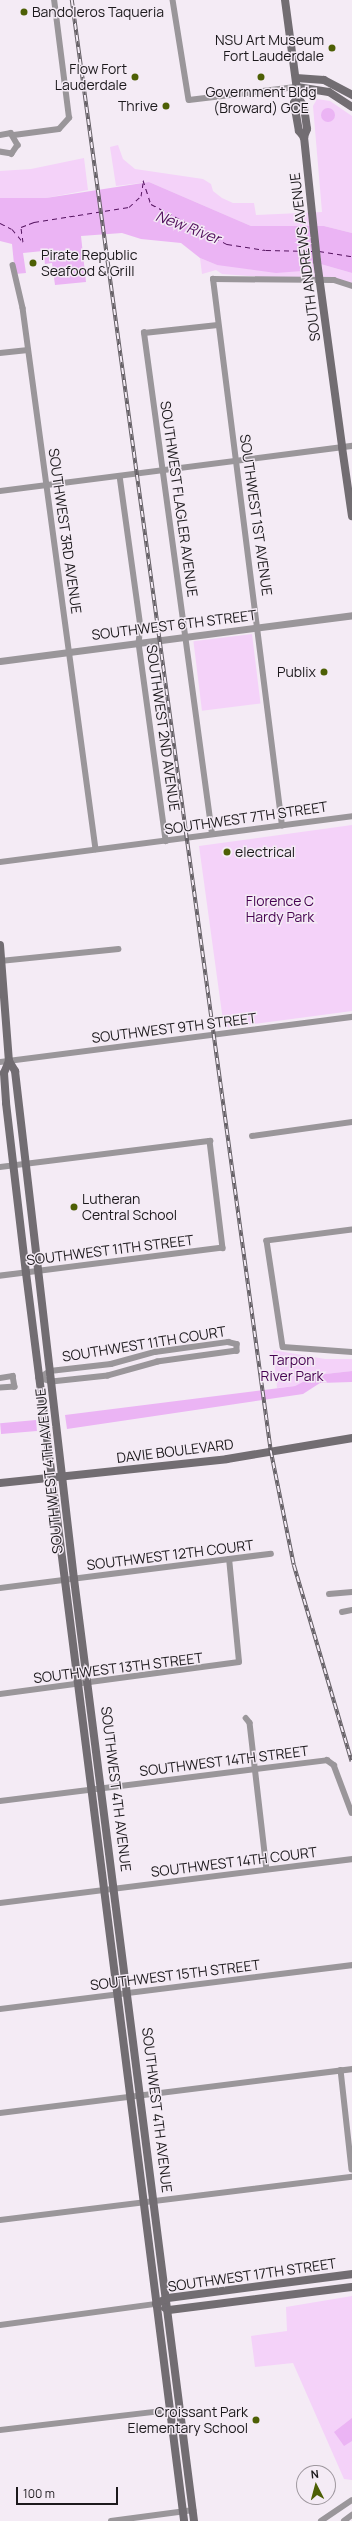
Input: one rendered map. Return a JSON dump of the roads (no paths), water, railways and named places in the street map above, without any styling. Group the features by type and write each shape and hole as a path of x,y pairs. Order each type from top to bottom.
{"main road":[{"name":"SOUTH ANDREWS AVENUE","path":"285,0 298,97 294,103 299,131 304,137 313,237 352,516"},
{"path":"296,78 324,80 352,95"},
{"path":"297,87 329,92 352,107"},
{"name":"SOUTHWEST 4TH AVENUE","path":"0,945 9,1061 15,1071 64,1478 74,1579 103,1789 168,2298 194,2521"},
{"name":"SOUTHWEST 4TH AVENUE","path":"9,1061 4,1073 13,1165 90,1790 184,2521"},
{"name":"DAVIE BOULEVARD","path":"0,1483 64,1478 227,1458 352,1438"},
{"name":"SOUTHWEST 17TH STREET","path":"156,2304 168,2298 352,2274"},
{"name":"SOUTHWEST 17TH STREET","path":"156,2304 169,2310 352,2287"}],"street":[{"path":"0,134 14,135 59,129 69,118 54,0"},
{"path":"173,0 189,100 297,87"},
{"path":"0,152 9,155 15,151 18,141 14,135"},
{"name":"SOUTHWEST 3RD AVENUE","path":"12,265 28,350 96,849"},
{"name":"SOUTHWEST 1ST AVENUE","path":"282,826 259,627 213,279 334,280 352,286"},
{"name":"SOUTHWEST FLAGLER AVENUE","path":"212,834 144,333 218,325"},
{"path":"0,353 28,350"},
{"path":"0,492 352,446"},
{"name":"SOUTHWEST 2ND AVENUE","path":"120,476 141,627 139,643 166,841"},
{"name":"SOUTHWEST 6TH STREET","path":"0,661 352,615"},
{"name":"SOUTHWEST 7TH STREET","path":"0,862 352,816"},
{"path":"1,961 118,949"},
{"name":"SOUTHWEST 9TH STREET","path":"0,1062 352,1017"},
{"path":"252,1136 352,1122"},
{"name":"SOUTHWEST 11TH STREET","path":"0,1276 223,1248 210,1141 25,1164"},
{"path":"0,1167 25,1164"},
{"path":"352,1230 267,1241 283,1347 352,1352"},
{"name":"SOUTHWEST 11TH COURT","path":"228,1342 238,1346 237,1351 231,1354 158,1362 108,1376 52,1382 39,1378 50,1371 111,1364 155,1352 228,1342"},
{"path":"0,1378 14,1376 15,1386 0,1388"},
{"name":"SOUTHWEST 12TH COURT","path":"0,1588 271,1554"},
{"name":"SOUTHWEST 13TH STREET","path":"0,1694 239,1662 229,1559"},
{"path":"329,1594 352,1592"},
{"path":"342,1612 352,1610"},
{"path":"246,1718 250,1723 267,1869"},
{"name":"SOUTHWEST 14TH STREET","path":"0,1801 331,1761 352,1813"},
{"name":"SOUTHWEST 14TH COURT","path":"0,1903 352,1859"},
{"name":"SOUTHWEST 15TH STREET","path":"0,2009 352,1965"},
{"path":"0,2113 130,2098 352,2069"},
{"path":"341,2070 352,2169"},
{"path":"0,2220 143,2201 352,2177"},
{"name":"SOUTHWEST 17TH STREET","path":"0,2325 156,2304"},
{"path":"0,2430 169,2410"},
{"path":"321,2521 352,2500"},
{"path":"111,2521 193,2510"},
{"path":"344,2521 352,2515"}],"water":[{"path":"325,108 331,108 335,112 335,118 331,122 325,122 321,118 321,112"},
{"name":"New River","path":"149,182 251,226 324,226 352,233 352,273 317,263 304,264 302,271 276,273 217,265 200,258 181,243 141,239 122,233 81,236 86,282 55,285 52,263 45,264 43,251 23,253 26,273 15,274 12,244 0,241 0,198 46,198"},
{"path":"352,1371 352,1382 320,1383 303,1394 67,1429 65,1415 295,1386 316,1375"},
{"path":"36,1420 37,1431 1,1434 0,1423"},
{"path":"352,2418 352,2441 344,2446 334,2432"}],"railway":[{"path":"72,0 271,1451 294,1565 352,1762"}],"place":[{"name":"Bandoleros Taqueria","path":"24,12"},
{"name":"NSU Art Museum Fort Lauderdale","path":"332,48"},
{"name":"Flow Fort Lauderdale","path":"135,77"},
{"name":"Government Bldg (Broward) GCE","path":"261,77"},
{"name":"Thrive","path":"166,106"},
{"name":"Pirate Republic Seafood & Grill","path":"33,263"},
{"name":"Publix","path":"324,672"},
{"name":"electrical","path":"227,852"},
{"name":"Lutheran Central School","path":"74,1207"},
{"name":"Croissant Park Elementary School","path":"256,2420"}],"park label":[{"name":"Florence C Hardy Park","path":"280,910"},
{"name":"Tarpon River Park","path":"292,1368"}]}
